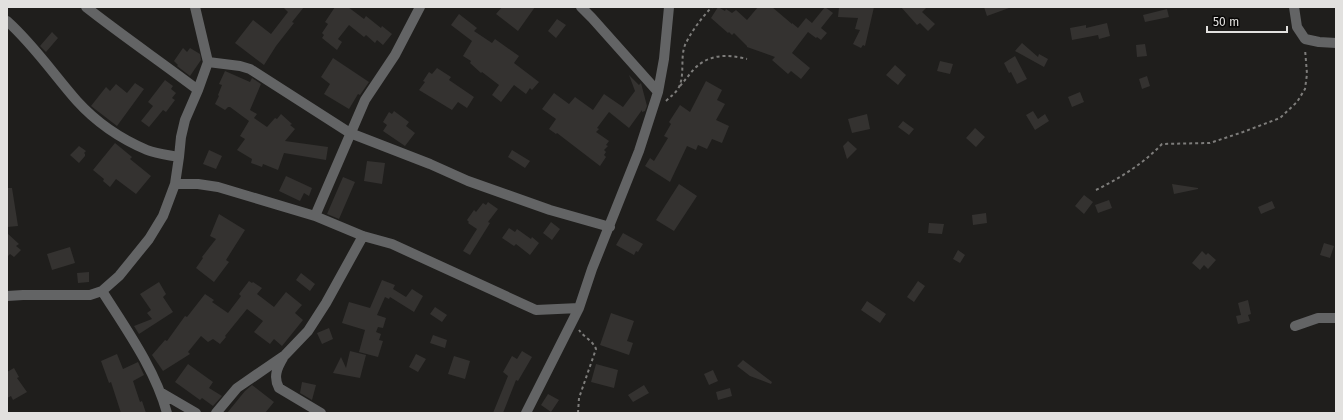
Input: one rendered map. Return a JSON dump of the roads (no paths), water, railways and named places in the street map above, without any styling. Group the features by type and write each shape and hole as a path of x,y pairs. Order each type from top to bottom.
{"street":[{"path":"86,7 198,90"},
{"path":"7,296 23,294 90,295 102,291 119,276 149,239 163,216 175,184 180,137 185,120 208,62 195,7"},
{"path":"315,216 365,100 395,55 420,7"},
{"path":"580,7 592,18 658,92"},
{"path":"526,413 579,308 592,269 639,151 658,92 664,59 669,7"},
{"path":"1294,7 1297,27 1305,39 1336,43"},
{"path":"7,21 44,59 77,101 103,125 147,150 179,157"},
{"path":"208,62 240,66 250,69 350,133 430,164 468,181 550,210 610,227"},
{"path":"175,184 198,184 218,187 315,216 363,236 392,244 536,310 579,308"},
{"path":"216,413 237,388 285,354 308,331 326,303 363,236"},
{"path":"102,291 143,358 160,392 167,413"},
{"path":"1295,326 1318,318 1336,318"},
{"path":"285,354 277,368 276,383 279,388 321,413"},
{"path":"160,392 196,413"}]}
